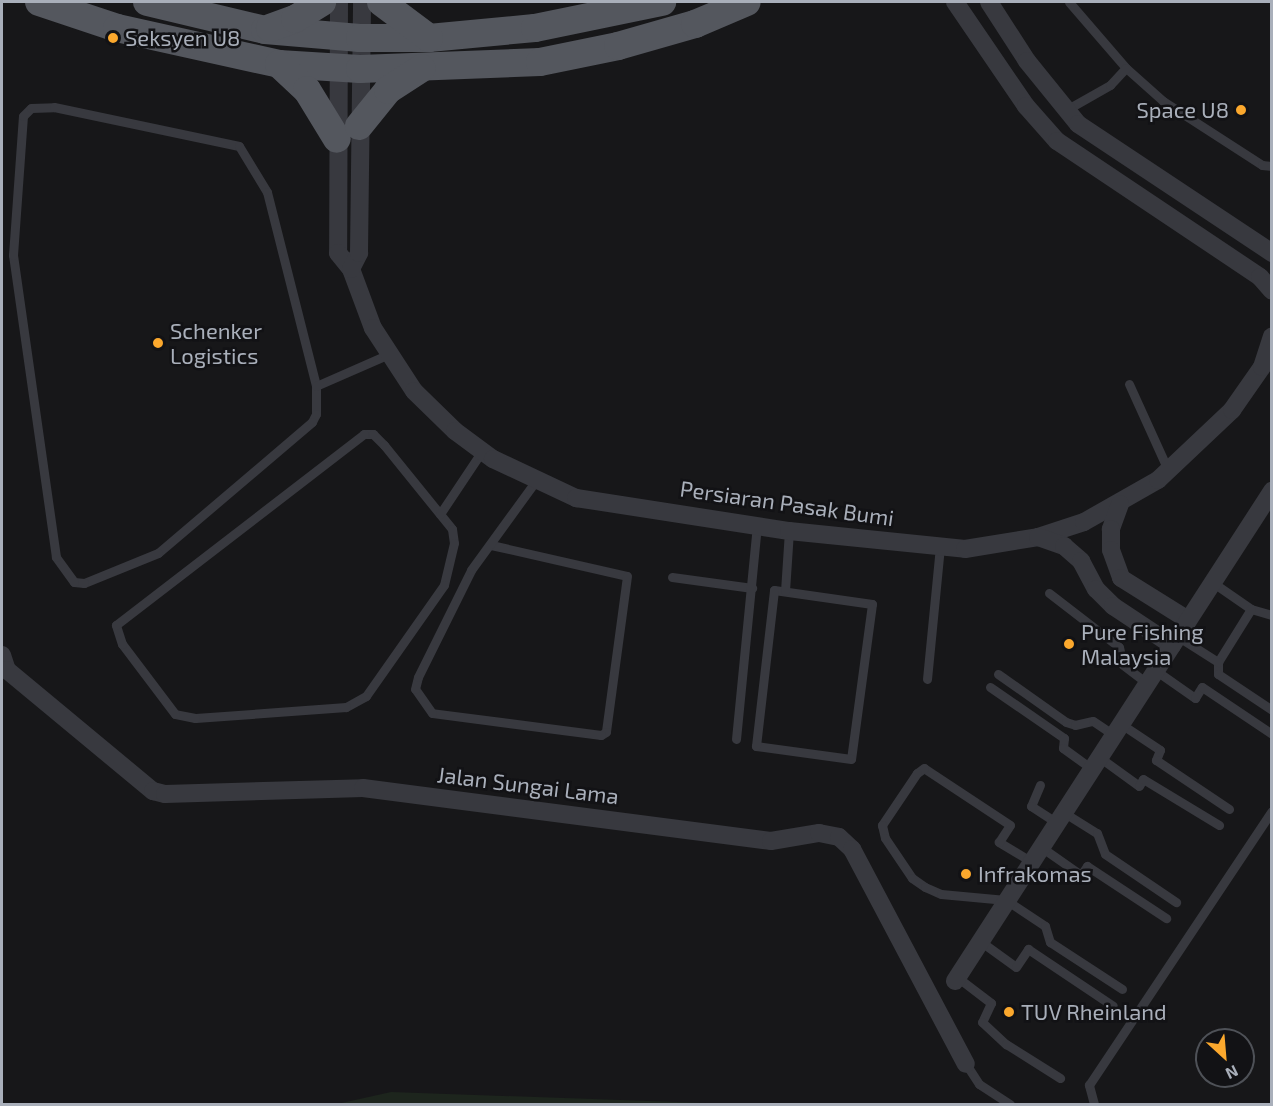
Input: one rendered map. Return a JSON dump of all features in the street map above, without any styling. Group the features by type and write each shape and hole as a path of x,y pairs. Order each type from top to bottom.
{"main road":[{"path":"39,2 117,28 279,64 348,68 422,68 551,60 694,24 747,2"},
{"path":"147,2 265,30 348,38 429,38 535,28 662,2"},
{"path":"265,30 295,19 322,2"},
{"path":"381,2 429,38"},
{"path":"279,64 348,133 388,90 422,68"}],"street":[{"path":"339,2 348,38 348,68"},
{"path":"348,38 362,2"},
{"path":"955,2 1026,106 1057,141 1260,277 1272,291"},
{"path":"989,2 1026,60 1078,124 1272,253"},
{"name":"Persiaran Pasak Bumi","path":"348,68 348,133 338,254 351,269 387,355 414,392 482,451 535,482 576,498 789,531 965,549 1038,537 1120,504 1168,470 1232,410 1267,364 1272,337"},
{"name":"Persiaran Pasak Bumi","path":"348,68 348,133 359,253 351,269"},
{"path":"956,979 1272,491"},
{"path":"1120,504 1111,529 1112,550 1121,578 1188,620"},
{"path":"1038,537 1064,546 1081,561 1096,589 1113,606 1175,641"},
{"name":"Jalan Sungai Lama","path":"2,655 7,670 153,791 165,794 363,788 771,841 819,833 839,837 852,849 966,1064"}],"lane":[{"path":"1069,2 1126,68 1164,101 1262,165 1272,166"},
{"path":"1066,110 1110,85 1126,68"},
{"path":"54,107 226,141 247,154 267,192 316,386 316,414 312,422 158,553 84,583 74,582 56,557 13,255 24,116 31,108 54,107"},
{"path":"316,386 387,355"},
{"path":"1129,384 1168,470"},
{"path":"368,433 384,445 440,514 452,529 453,543 444,585 366,696 346,707 195,718 175,714 117,634 116,625 368,433"},
{"path":"440,514 482,451"},
{"path":"491,545 627,576 606,732 601,735 432,713 418,697 418,677 471,570 535,482"},
{"path":"736,739 757,526"},
{"path":"785,591 789,531"},
{"path":"927,679 940,546"},
{"path":"672,577 752,588"},
{"path":"1212,582 1251,609 1272,615"},
{"path":"774,591 785,591 872,603 852,759 756,746 774,591"},
{"path":"1048,593 1119,647 1123,665 1196,698 1203,687 1272,734"},
{"path":"1251,609 1218,662 1218,674 1272,710"},
{"path":"1175,641 1218,662"},
{"path":"998,674 1066,722 1093,721 1160,750 1156,760 1229,809"},
{"path":"990,687 1064,738 1063,748 1139,786 1143,779 1219,825"},
{"path":"1122,989 1050,942 1045,926 1006,900 941,894 912,878 885,838 885,819 924,768 1010,825 999,842 1081,875 1087,866 1167,918"},
{"path":"1040,785 1030,806 1096,833 1105,854 1176,902"},
{"path":"1094,1104 1089,1085 1272,811"},
{"path":"980,941 1016,967 1028,949 1113,1006"},
{"path":"956,979 991,1002 982,1022 1006,1044 1060,1078"},
{"path":"966,1064 979,1084 995,1100 1010,1104"}],"shaded area":[{"path":"391,1092 734,1104 337,1104"}],"place":[{"name":"Seksyen U8","path":"113,38"},
{"name":"Space U8","path":"1241,110"},
{"name":"Schenker Logistics","path":"158,343"},
{"name":"Pure Fishing Malaysia","path":"1069,644"},
{"name":"Infrakomas","path":"966,874"},
{"name":"TUV Rheinland","path":"1009,1012"}]}
